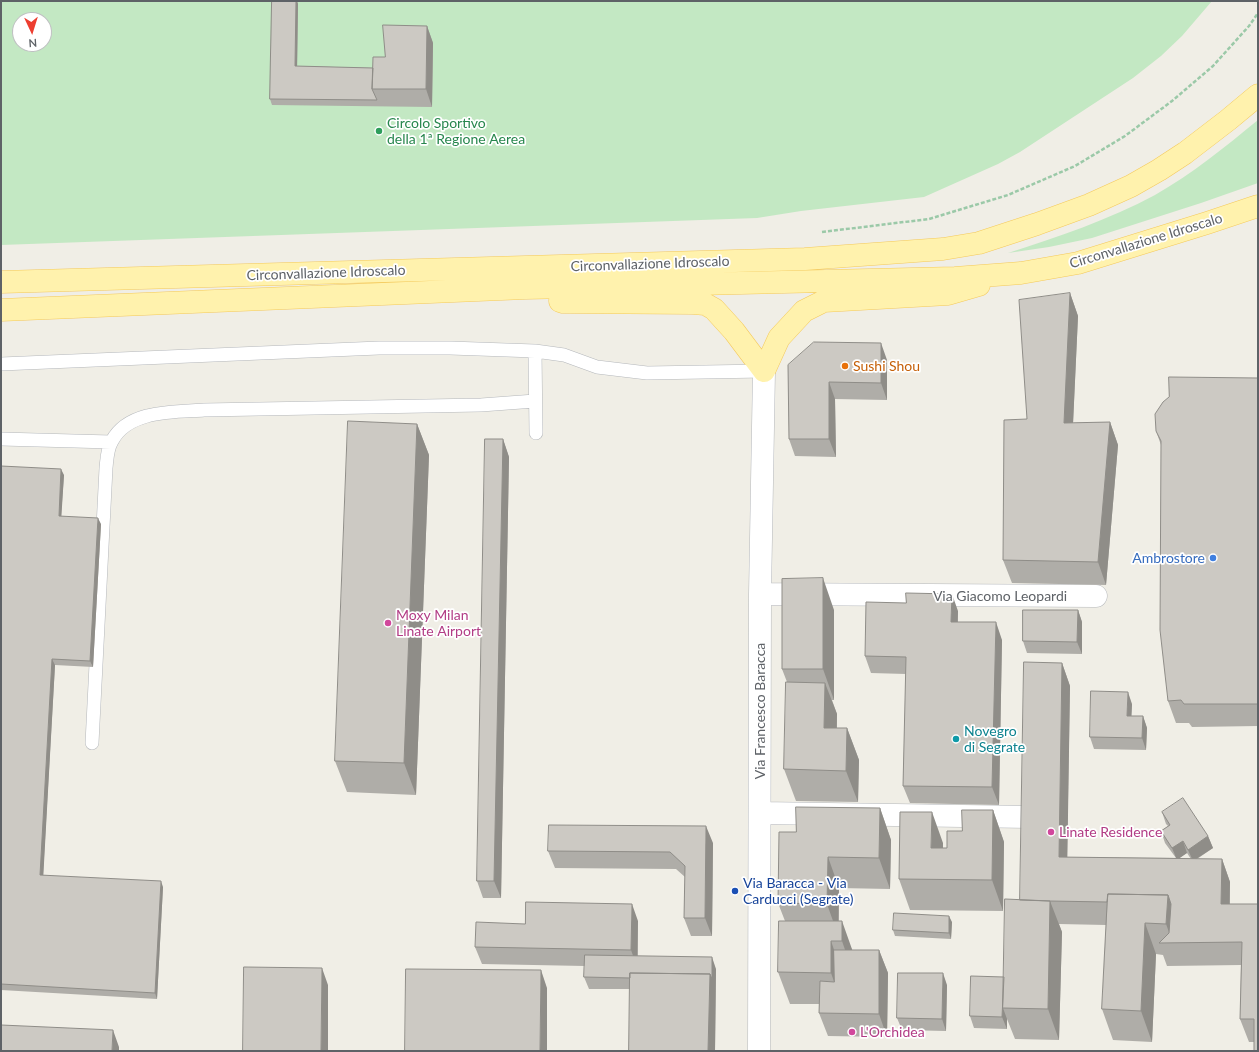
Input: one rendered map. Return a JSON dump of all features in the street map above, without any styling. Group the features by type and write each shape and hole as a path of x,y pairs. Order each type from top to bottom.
{"main road":[{"name":"Circonvallazione Idroscalo","path":"1,282 805,259 943,249 978,243 1037,224 1131,186 1185,153 1258,95"},
{"name":"Circonvallazione Idroscalo","path":"1,310 525,288 955,278 1021,273 1098,258 1258,206"},
{"path":"1207,223 1258,210"},
{"path":"525,288 563,302 705,304 714,308 724,319 764,371 779,338 804,311 824,301 948,294 1021,273"}],"street":[{"name":"Via Francesco Baracca","path":"759,1051 760,594 764,371"},
{"name":"Via Giacomo Leopardi","path":"760,594 1096,596"},
{"path":"760,814 1030,817"}],"lane":[{"path":"1,364 379,348 450,348 535,351 564,355 598,367 647,373 764,371"},
{"path":"535,351 536,433"},
{"path":"92,743 106,468 111,442 117,433 126,425 141,418 159,413 212,410 482,405 535,401"},
{"path":"1,438 111,442"}],"path":[{"path":"818,232 929,220 1008,194 1075,166 1125,136 1178,96 1213,66 1249,26 1258,13"}],"green space":[{"name":"Circolo Sportivo della 1ª Regione Aerea","path":"1,1 1212,1 1182,36 1161,56 1133,78 1020,152 998,164 924,197 801,211 757,218 1,245"},
{"path":"1258,120 1258,183 1092,238 1049,247 1008,253 1101,220 1155,195 1195,169"}],"building":[{"path":"272,1 296,1 295,66 373,68 372,89 377,100 270,99"},
{"path":"383,25 427,26 426,89 372,89 373,57 385,57"},
{"path":"1070,293 1064,423 1110,422 1098,562 1003,560 1004,420 1027,419 1019,300"},
{"path":"814,342 881,343 881,383 829,382 829,439 789,439 788,365"},
{"name":"Ambrostore","path":"1169,377 1258,378 1258,704 1184,704 1181,700 1168,701 1160,630 1161,441 1156,431 1155,414 1163,402 1169,397"},
{"name":"Moxy Milan Linate Airport","path":"348,421 417,424 404,763 335,761"},
{"path":"485,439 503,439 494,881 477,881"},
{"path":"1,466 61,469 59,516 98,518 90,661 52,659 40,875 161,881 155,993 1,984"},
{"path":"823,578 823,669 782,669 782,579"},
{"name":"Novegro di Segrate","path":"906,593 952,594 951,622 996,622 992,787 903,786 906,657 865,656 866,602 906,603"},
{"path":"1023,610 1078,610 1077,642 1023,641"},
{"path":"1024,662 1062,663 1059,857 1222,859 1221,904 1258,904 1258,1051 1254,1051 1254,1019 1240,1019 1242,942 1159,943 1169,933 1171,904 1168,895 1108,894 1107,902 1020,900"},
{"path":"786,682 825,683 824,728 847,728 846,771 784,769"},
{"path":"1091,691 1128,692 1127,716 1143,716 1142,738 1090,737"},
{"path":"1183,798 1208,836 1188,850 1183,841 1172,848 1161,831 1170,825 1162,812"},
{"path":"796,807 880,808 879,858 828,857 827,904 778,903 779,832 796,832"},
{"path":"962,810 993,810 992,880 899,879 900,812 932,812 931,848 947,848 947,831 962,831"},
{"path":"549,825 706,826 705,918 684,918 685,866 670,852 548,851"},
{"path":"1108,894 1168,895 1166,924 1145,923 1141,1011 1102,1009"},
{"path":"1005,899 1050,901 1048,1009 1003,1008"},
{"path":"526,902 632,904 631,950 475,947 476,922 525,924"},
{"path":"894,913 949,916 949,933 893,930"},
{"path":"779,921 842,921 842,941 831,941 831,973 778,972"},
{"path":"834,950 879,950 879,1014 819,1013 820,981 834,982"},
{"path":"585,955 712,957 712,979 710,974 630,973 630,978 584,977"},
{"path":"244,967 322,968 321,1051 243,1051"},
{"path":"406,969 541,970 540,1051 405,1051"},
{"path":"630,973 710,974 708,1051 629,1051"},
{"path":"898,973 943,973 942,1019 897,1018"},
{"path":"971,976 1004,977 1002,1017 970,1016"},
{"path":"1,1025 113,1030 112,1051 1,1051"}],"place":[{"name":"Circolo Sportivo della 1ª Regione Aerea","path":"379,131"},
{"name":"Sushi Shou","path":"845,366"},
{"name":"Ambrostore","path":"1213,558"},
{"name":"Moxy Milan Linate Airport","path":"388,623"},
{"name":"Novegro di Segrate","path":"956,739"},
{"name":"Linate Residence","path":"1051,832"},
{"name":"Via Baracca - Via Carducci (Segrate)","path":"735,891"},
{"name":"L'Orchidea","path":"852,1032"}]}
